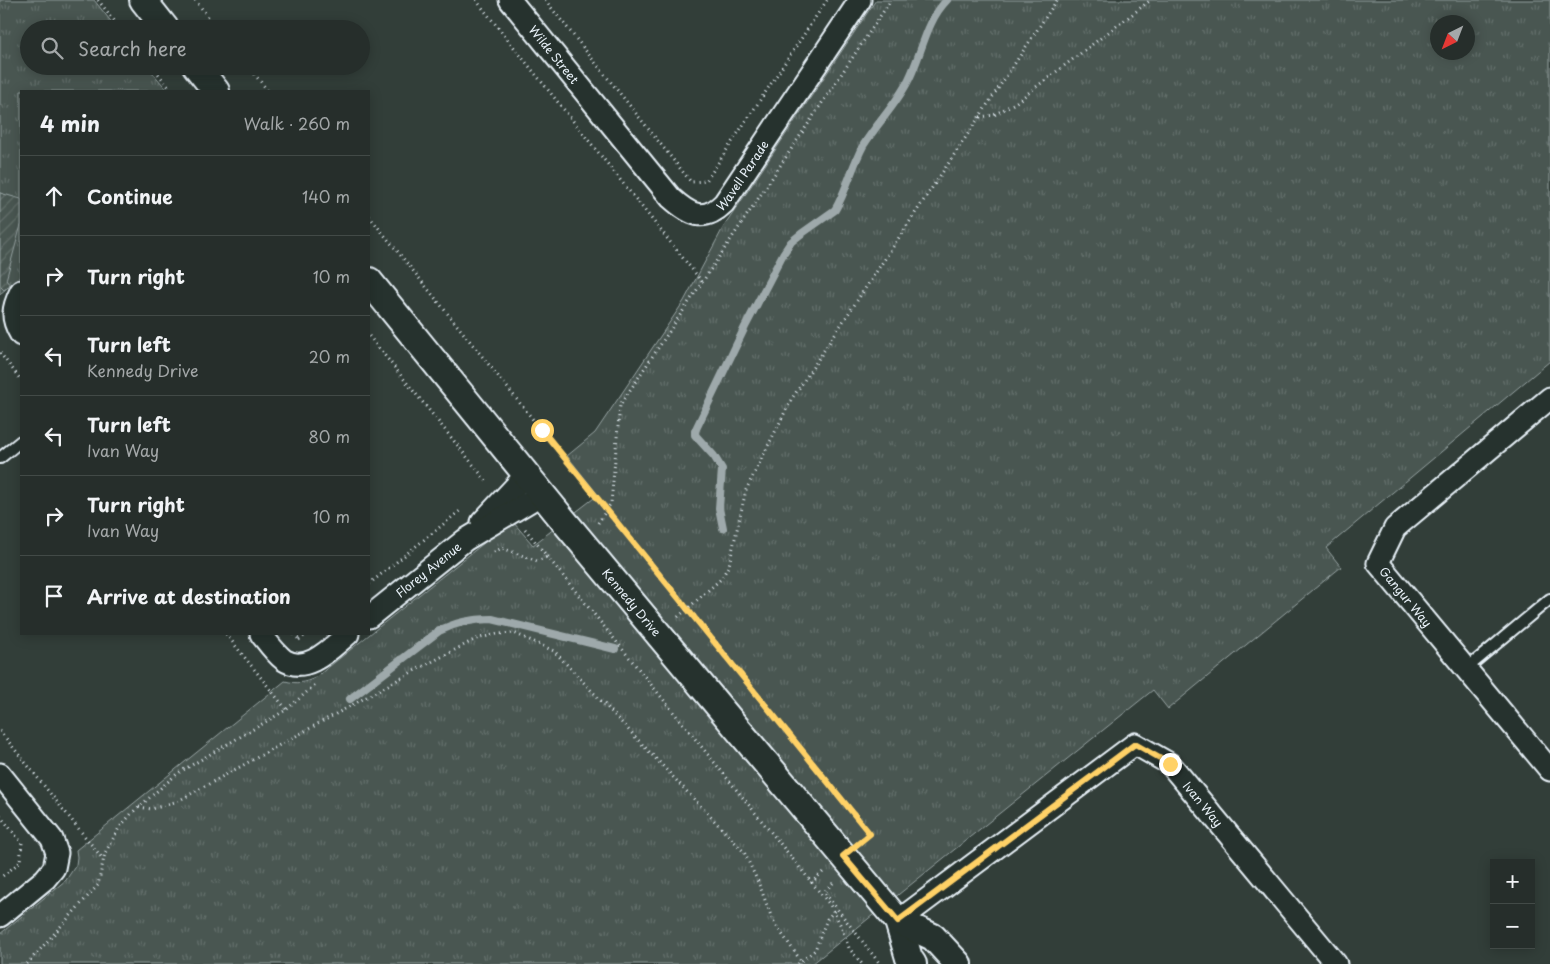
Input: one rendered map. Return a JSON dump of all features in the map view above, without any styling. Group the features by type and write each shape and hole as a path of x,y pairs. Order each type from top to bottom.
{"street":[{"path":"142,0 159,20"},
{"name":"Wilde Street","path":"510,0 598,109"},
{"name":"Wavell Parade","path":"598,109 671,198 683,209 694,214 702,216 710,214 724,203 860,0"},
{"path":"203,75 215,90"},
{"name":"Kennedy Drive","path":"370,281 534,485 898,921 909,958 913,964"},
{"path":"20,293 13,313 15,324 20,334"},
{"name":"Gangur Way","path":"1550,398 1395,528 1378,563 1550,770"},
{"name":"Florey Avenue","path":"370,617 534,485"},
{"path":"262,635 285,660 293,664 302,664 316,659 347,635"},
{"name":"Ivan Way","path":"898,921 1135,744 1170,764 1336,964"},
{"path":"0,774 52,839 57,853 54,868 46,879 0,916"},
{"name":"Kennedy Drive","path":"898,921 933,937 958,964"}],"lane":[{"path":"0,458 20,442"},
{"path":"1466,669 1550,599"}],"path":[{"path":"98,0 115,20"},
{"path":"195,0 211,20"},
{"path":"476,0 703,283"},
{"path":"545,0 691,182 706,181 827,0"},
{"path":"594,528 611,503 620,405 892,0"},
{"path":"676,618 721,579 730,565 746,490 791,400 1057,0"},
{"path":"979,117 994,115 1015,103 1151,0"},
{"path":"159,75 171,90"},
{"path":"255,75 267,90"},
{"path":"370,217 870,834 811,883"},
{"path":"370,337 830,905 849,948 862,964"},
{"path":"0,353 20,379"},
{"path":"370,583 468,504"},
{"path":"488,554 502,548 537,561 548,557"},
{"path":"139,807 152,809 178,802 476,639 497,634 514,634 554,652 744,852 773,921 799,963 815,950 827,919 837,908"},
{"path":"227,635 286,710"},
{"path":"299,640 306,635"},
{"path":"27,964 98,885 105,853 119,828 132,813 178,773 286,710 320,680"},
{"path":"0,731 104,859"},
{"path":"0,816 22,843 20,862 0,878"}],"green space":[{"path":"0,0 94,0 110,20 20,20 20,75 155,75 167,90 20,90 20,277 0,294"},
{"path":"876,0 1550,0 1550,361 1326,548 1341,567 1168,709 1153,690 812,964 0,964 0,934 66,880 76,865 76,850 285,681 300,682 315,678 513,522 533,545 598,495 567,456 595,433 684,301 723,228"},
{"path":"0,193 20,199 20,229 6,280 10,285 4,290 0,286"}],"waterway":[{"path":"723,528 719,508 722,469 714,456 695,435 695,431 745,327 783,254 791,242 835,210 863,146 904,88 914,69 929,27 947,0"},
{"path":"350,699 439,631 464,622 492,619 615,649"}],"route":[{"path":"542,430 870,834 843,856 898,921 1135,744 1170,764"}]}
